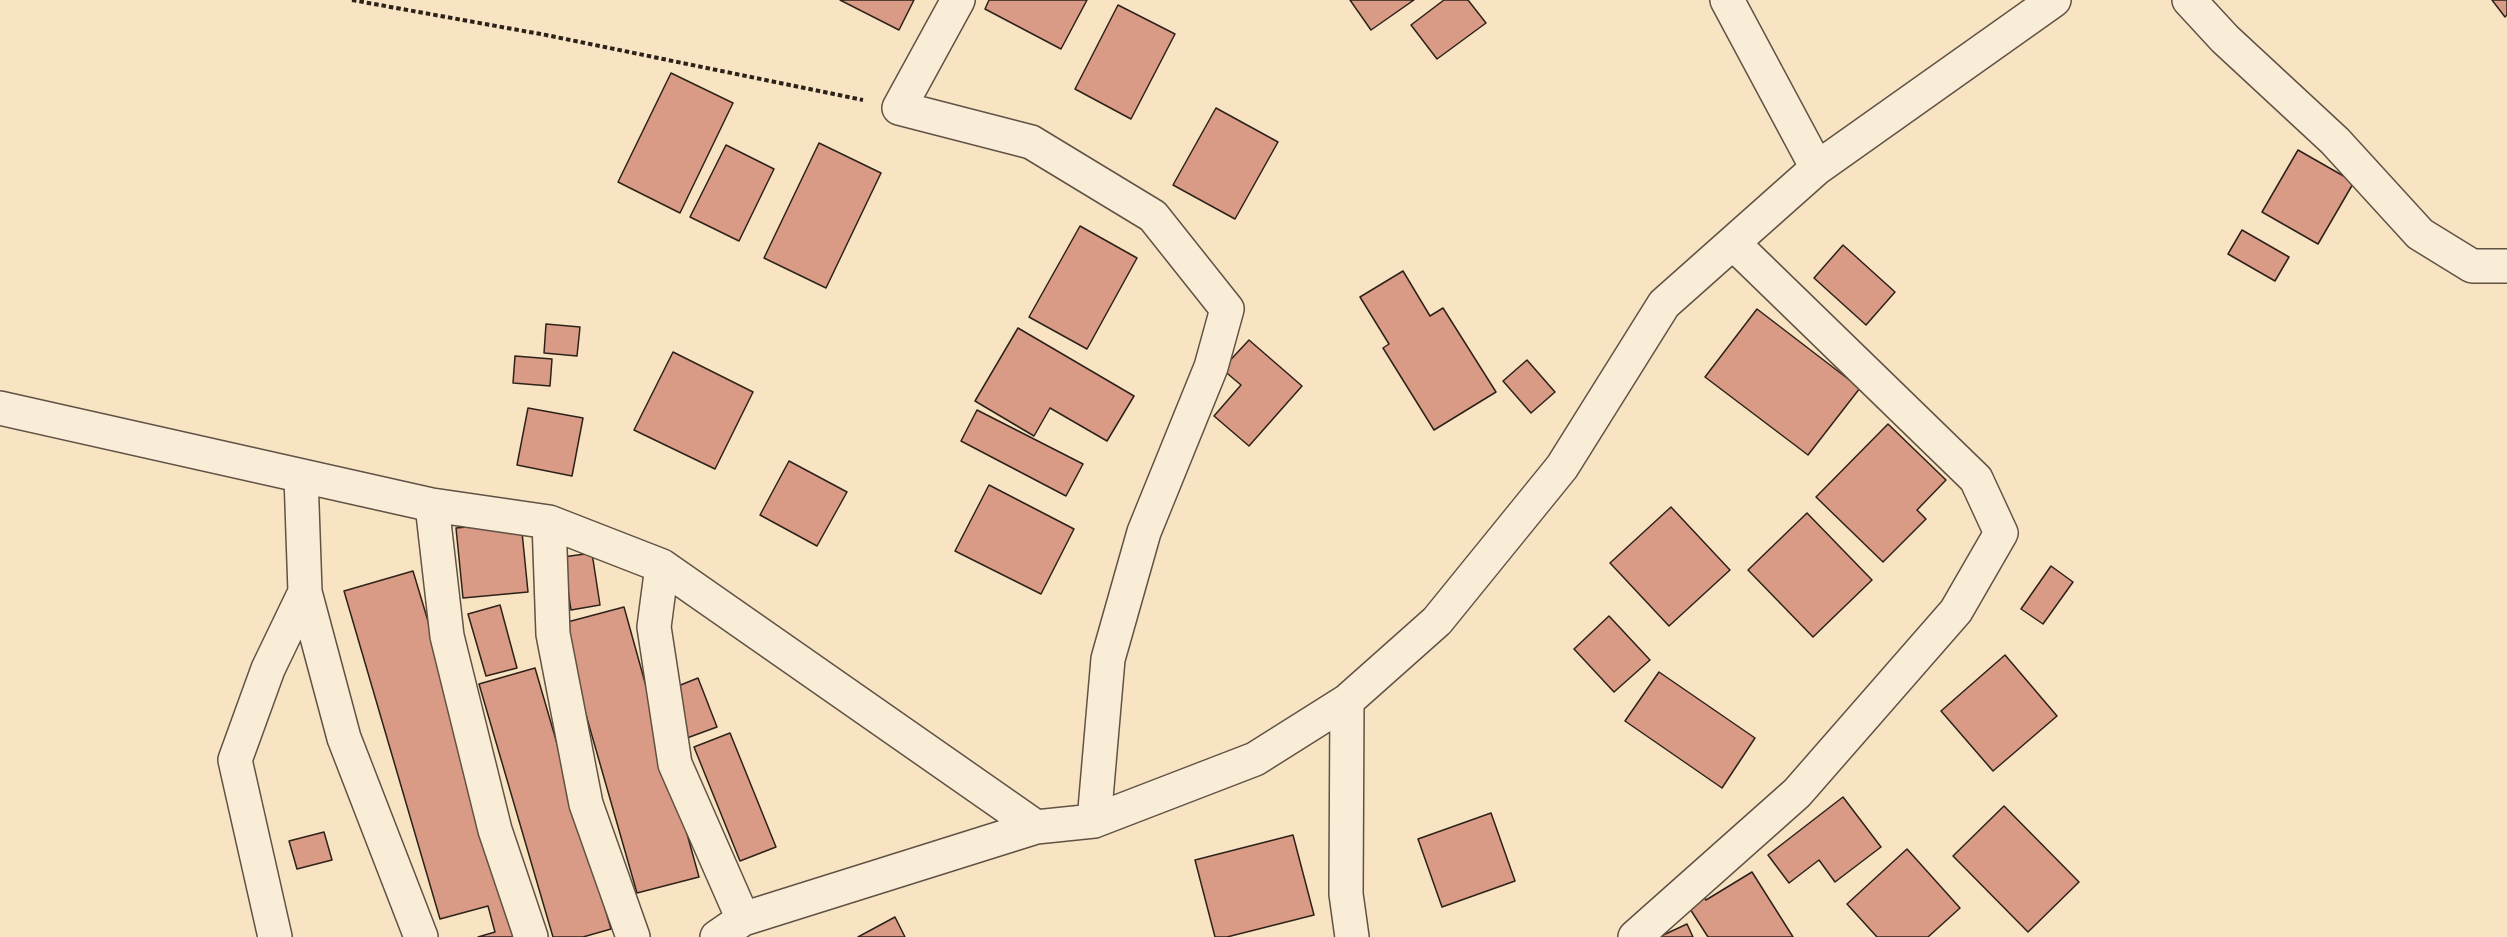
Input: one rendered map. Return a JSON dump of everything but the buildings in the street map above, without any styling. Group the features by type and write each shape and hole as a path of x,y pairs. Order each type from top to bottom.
{"street":[{"path":"958,0 899,108 1031,142 1153,216 1227,309 1211,367 1144,532 1108,659 1094,821"},
{"path":"1727,0 1818,168"},
{"path":"662,566 654,627 675,764 730,928 1036,827 1094,821 1255,759 1347,701 1437,621 1562,467 1664,304 1818,168 2054,0"},
{"path":"2189,0 2225,39 2335,141 2420,234 2472,266 2507,266"},
{"path":"1635,937 1797,793 1956,611 2001,533 1976,479 1733,243"},
{"path":"0,408 432,505 549,522 662,566 1036,827"},
{"path":"301,476 305,592 344,738 421,937"},
{"path":"432,505 447,636 495,830 531,937"},
{"path":"549,522 554,634 586,804 633,937"},
{"path":"275,937 235,760 268,669 305,592"},
{"path":"1347,701 1346,894 1352,937"}],"path":[{"path":"352,0 546,35 899,108"}]}
